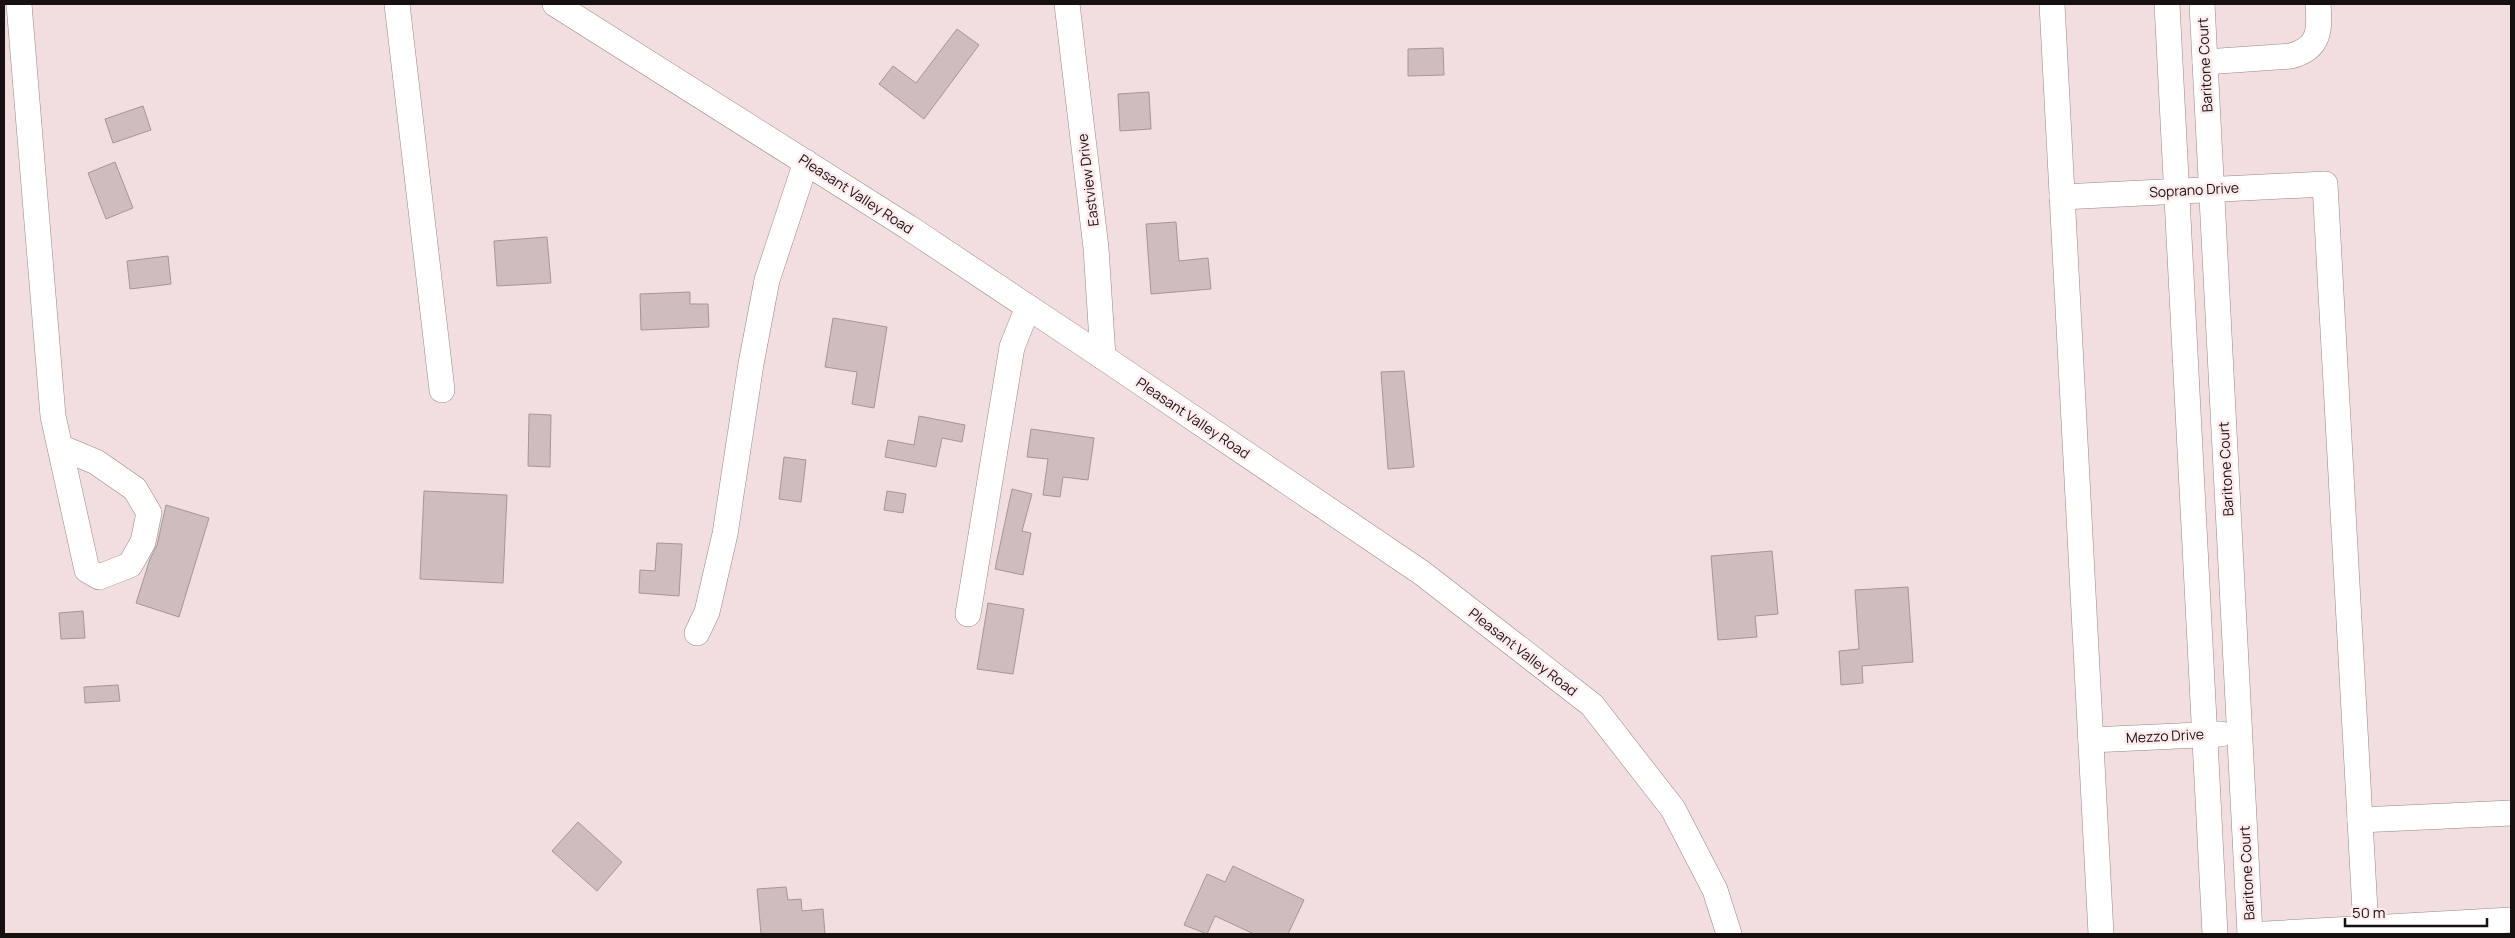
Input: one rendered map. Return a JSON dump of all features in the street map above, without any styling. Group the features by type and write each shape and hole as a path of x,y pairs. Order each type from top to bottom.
{"street":[{"path":"19,4 53,416 87,570 99,577 130,565 143,542 150,513 135,489 96,462 60,447"},
{"path":"397,4 442,390"},
{"name":"Pleasant Valley Road","path":"555,4 806,162 1103,357 1422,573 1592,705 1673,809 1715,890 1730,934"},
{"name":"Eastview Drive","path":"1067,4 1096,248 1103,357"},
{"path":"2052,4 2101,934"},
{"path":"2167,4 2215,934"},
{"name":"Baritone Court","path":"2202,4 2250,934"},
{"path":"2205,62 2291,56 2301,53 2310,47 2320,27 2318,4"},
{"path":"697,633 707,612 725,534 751,364 767,280 806,162"},
{"name":"Soprano Drive","path":"2062,197 2325,184 2360,820"},
{"path":"968,614 1012,347 1028,307"},
{"path":"2190,449 2225,447"},
{"name":"Mezzo Drive","path":"2091,740 2240,732"},
{"path":"2366,929 2360,820 2511,813"},
{"path":"2266,934 2511,920"}],"building":[{"path":"957,29 979,45 924,119 879,84 893,66 916,83"},
{"path":"1443,48 1444,75 1408,76 1408,49"},
{"path":"1149,92 1151,129 1120,131 1118,94"},
{"path":"143,106 151,130 113,143 105,119"},
{"path":"115,162 133,208 106,219 88,173"},
{"path":"1176,222 1179,261 1208,258 1211,289 1151,294 1146,224"},
{"path":"547,237 551,283 497,286 494,241"},
{"path":"168,256 171,284 130,289 127,261"},
{"path":"690,292 690,304 708,304 709,327 641,330 640,294"},
{"path":"833,318 887,327 874,408 852,404 857,372 825,367"},
{"path":"1404,371 1414,467 1388,469 1381,372"},
{"path":"529,414 551,415 550,467 528,466"},
{"path":"919,416 965,425 962,442 942,438 936,467 885,457 888,440 914,445"},
{"path":"1031,429 1094,438 1088,480 1063,477 1060,497 1043,495 1048,459 1027,457"},
{"path":"784,457 806,460 801,502 779,499"},
{"path":"1012,489 1032,494 1022,531 1031,533 1023,575 995,569"},
{"path":"424,491 507,495 503,583 420,579"},
{"path":"887,491 906,494 903,513 884,510"},
{"path":"166,505 209,518 179,617 136,603 150,559 157,545"},
{"path":"657,543 682,544 679,596 639,593 640,570 655,571"},
{"path":"1772,551 1778,614 1755,616 1757,637 1718,640 1711,556"},
{"path":"1908,587 1913,662 1862,666 1863,683 1841,685 1839,651 1859,649 1855,590"},
{"path":"988,603 1024,609 1013,674 977,669"},
{"path":"83,611 85,638 61,639 59,613"},
{"path":"118,685 120,701 85,703 84,687"},
{"path":"578,822 622,862 597,891 552,851"},
{"path":"1233,866 1304,900 1288,934 1254,934 1215,916 1207,934 1184,925 1207,874 1225,882"},
{"path":"786,887 788,900 801,899 802,911 823,909 825,934 761,934 757,889"}]}
